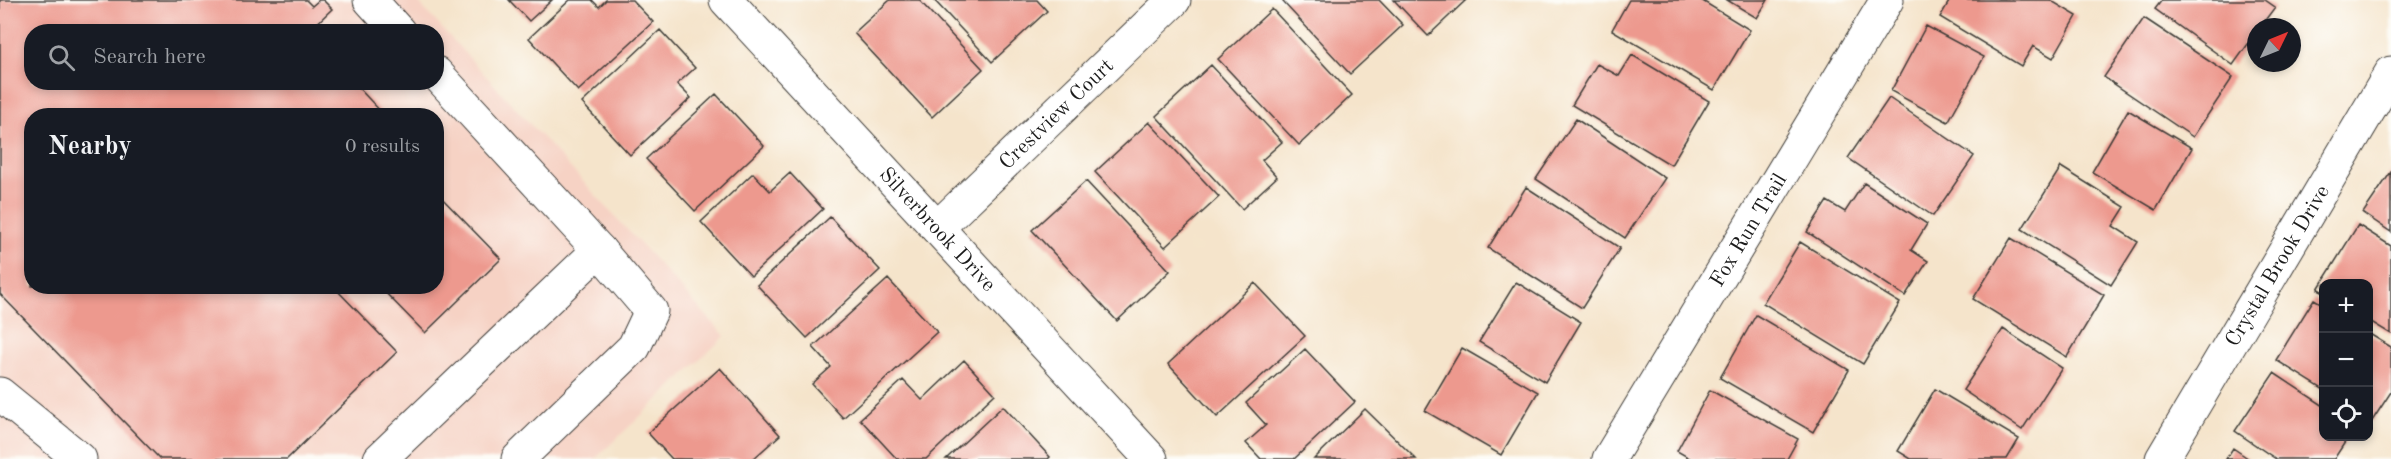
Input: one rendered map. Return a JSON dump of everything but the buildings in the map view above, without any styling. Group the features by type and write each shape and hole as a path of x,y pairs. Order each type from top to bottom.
{"street":[{"path":"370,0 392,24"},
{"name":"Silverbrook Drive","path":"726,0 1150,459"},
{"name":"Crestview Court","path":"937,228 1174,0"},
{"name":"Fox Run Trail","path":"1609,459 1887,0"},
{"name":"Crystal Brook Drive","path":"2162,459 2391,73"},
{"path":"444,82 599,250 651,311 634,347 518,459"},
{"path":"380,459 599,250"},
{"path":"0,394 14,420 80,459"}],"shaded area":[{"path":"0,0 416,0 438,24 24,24 24,90 444,90 444,30 725,336 595,459 0,459"}]}
